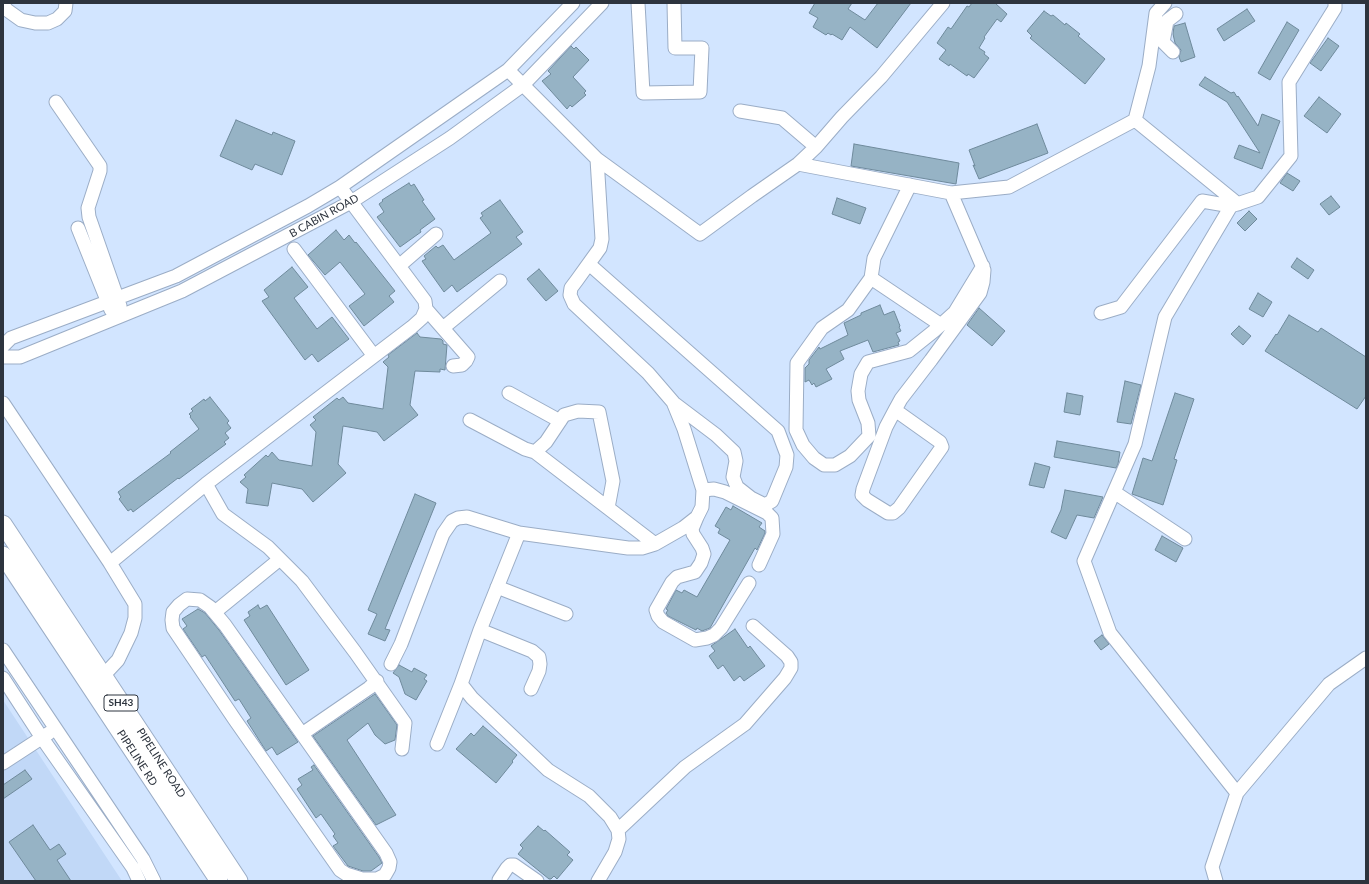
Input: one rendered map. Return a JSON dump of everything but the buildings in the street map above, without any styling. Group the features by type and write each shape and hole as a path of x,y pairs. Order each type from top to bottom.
{"main road":[{"name":"PIPELINE ROAD","path":"3,524 239,881"},
{"name":"PIPELINE RD","path":"3,555 219,881"}],"street":[{"path":"3,5 7,10 21,20 35,23 48,23 57,19 65,11 66,3"},
{"path":"3,346 11,338 176,276 308,206 340,187 508,70 573,3"},
{"name":"B CABIN ROAD","path":"3,357 20,357 182,291 351,202 450,138 523,85 602,3"},
{"path":"638,3 643,93 700,92 702,48 675,48 674,3"},
{"path":"508,70 597,159 700,234 798,164 816,148 842,117 881,77 943,3"},
{"path":"798,164 951,193 1009,187 1135,120 1149,66 1156,13 1165,3"},
{"path":"1101,313 1121,307 1202,201 1235,205 1258,197 1291,156 1289,82 1335,8 1336,3"},
{"path":"1163,42 1167,22 1176,14"},
{"path":"1153,33 1173,52"},
{"path":"56,102 100,166 100,171 90,202 89,212 119,317"},
{"path":"740,111 782,118 816,148"},
{"path":"1135,120 1235,205"},
{"path":"590,264 778,431 787,455 786,468 772,501 765,505 751,498 737,487 733,477 736,461 734,452 716,435 673,402 648,373 574,304 570,294 571,288 590,264 600,248 602,239 597,159"},
{"path":"910,186 874,258 871,278 848,310 822,328 797,363 796,430 803,445 814,458 824,465 835,465 850,456 869,436 868,424 859,400 858,391 861,374 868,362 909,351 941,325 955,312 983,266"},
{"path":"110,563 206,484 422,318 426,309 425,301 340,187"},
{"path":"895,410 940,442 942,447 899,508 893,513 888,513 867,500 862,495 884,434 900,399 931,360 980,293 983,282 983,266 951,193"},
{"path":"1235,205 1165,317 1135,444 1084,561 1110,633 1237,792"},
{"path":"78,228 113,299"},
{"path":"399,266 436,234"},
{"path":"294,249 374,356"},
{"path":"176,276 182,291"},
{"path":"871,278 941,325"},
{"path":"443,328 500,281"},
{"path":"426,309 468,357 462,365 453,366"},
{"path":"509,393 560,421"},
{"path":"673,402 684,429 703,490 702,507 692,529 693,534 704,554 701,563 695,572 678,577 672,582 656,610 658,616 663,622 695,640 707,638 714,635 721,628 749,583"},
{"path":"3,403 110,563 135,604 135,618 131,633 118,660 103,676 90,686"},
{"path":"535,452 546,442 564,415 578,412 600,412 613,481 608,508"},
{"path":"470,420 525,449 535,452 655,544"},
{"path":"206,484 223,514 268,547 302,581 376,681 405,723 402,749"},
{"path":"703,490 714,489 725,492 767,513 772,518 773,534 759,565"},
{"path":"1114,492 1185,540"},
{"path":"391,664 401,644 443,534 452,521 458,518 467,517 519,533 628,548 642,548 655,544 683,528 697,517"},
{"path":"437,744 461,684 480,630 519,533"},
{"path":"215,612 280,559"},
{"path":"497,587 566,614"},
{"path":"187,599 200,600 215,612 302,734 386,853 390,862 390,868 385,875 377,879 362,879 346,874 340,870 235,720 173,628 173,612 179,605 187,599"},
{"path":"618,830 685,767 745,724 785,678 791,668 791,662 787,656 753,626"},
{"path":"480,630 532,652 539,657 539,671 531,689"},
{"path":"3,650 143,859 154,881"},
{"path":"1216,881 1212,867 1237,792 1329,684 1364,663"},
{"path":"3,678 42,738 133,868 139,881"},
{"path":"302,734 369,688 376,681"},
{"path":"461,684 472,698 548,770 589,796 610,817 618,830 619,839 615,852 598,881"},
{"path":"3,763 55,729"},
{"path":"103,825 115,817"},
{"path":"499,880 507,868 510,865 514,865 537,881"}],"shaded area":[{"path":"3,700 122,881 3,881"}]}
